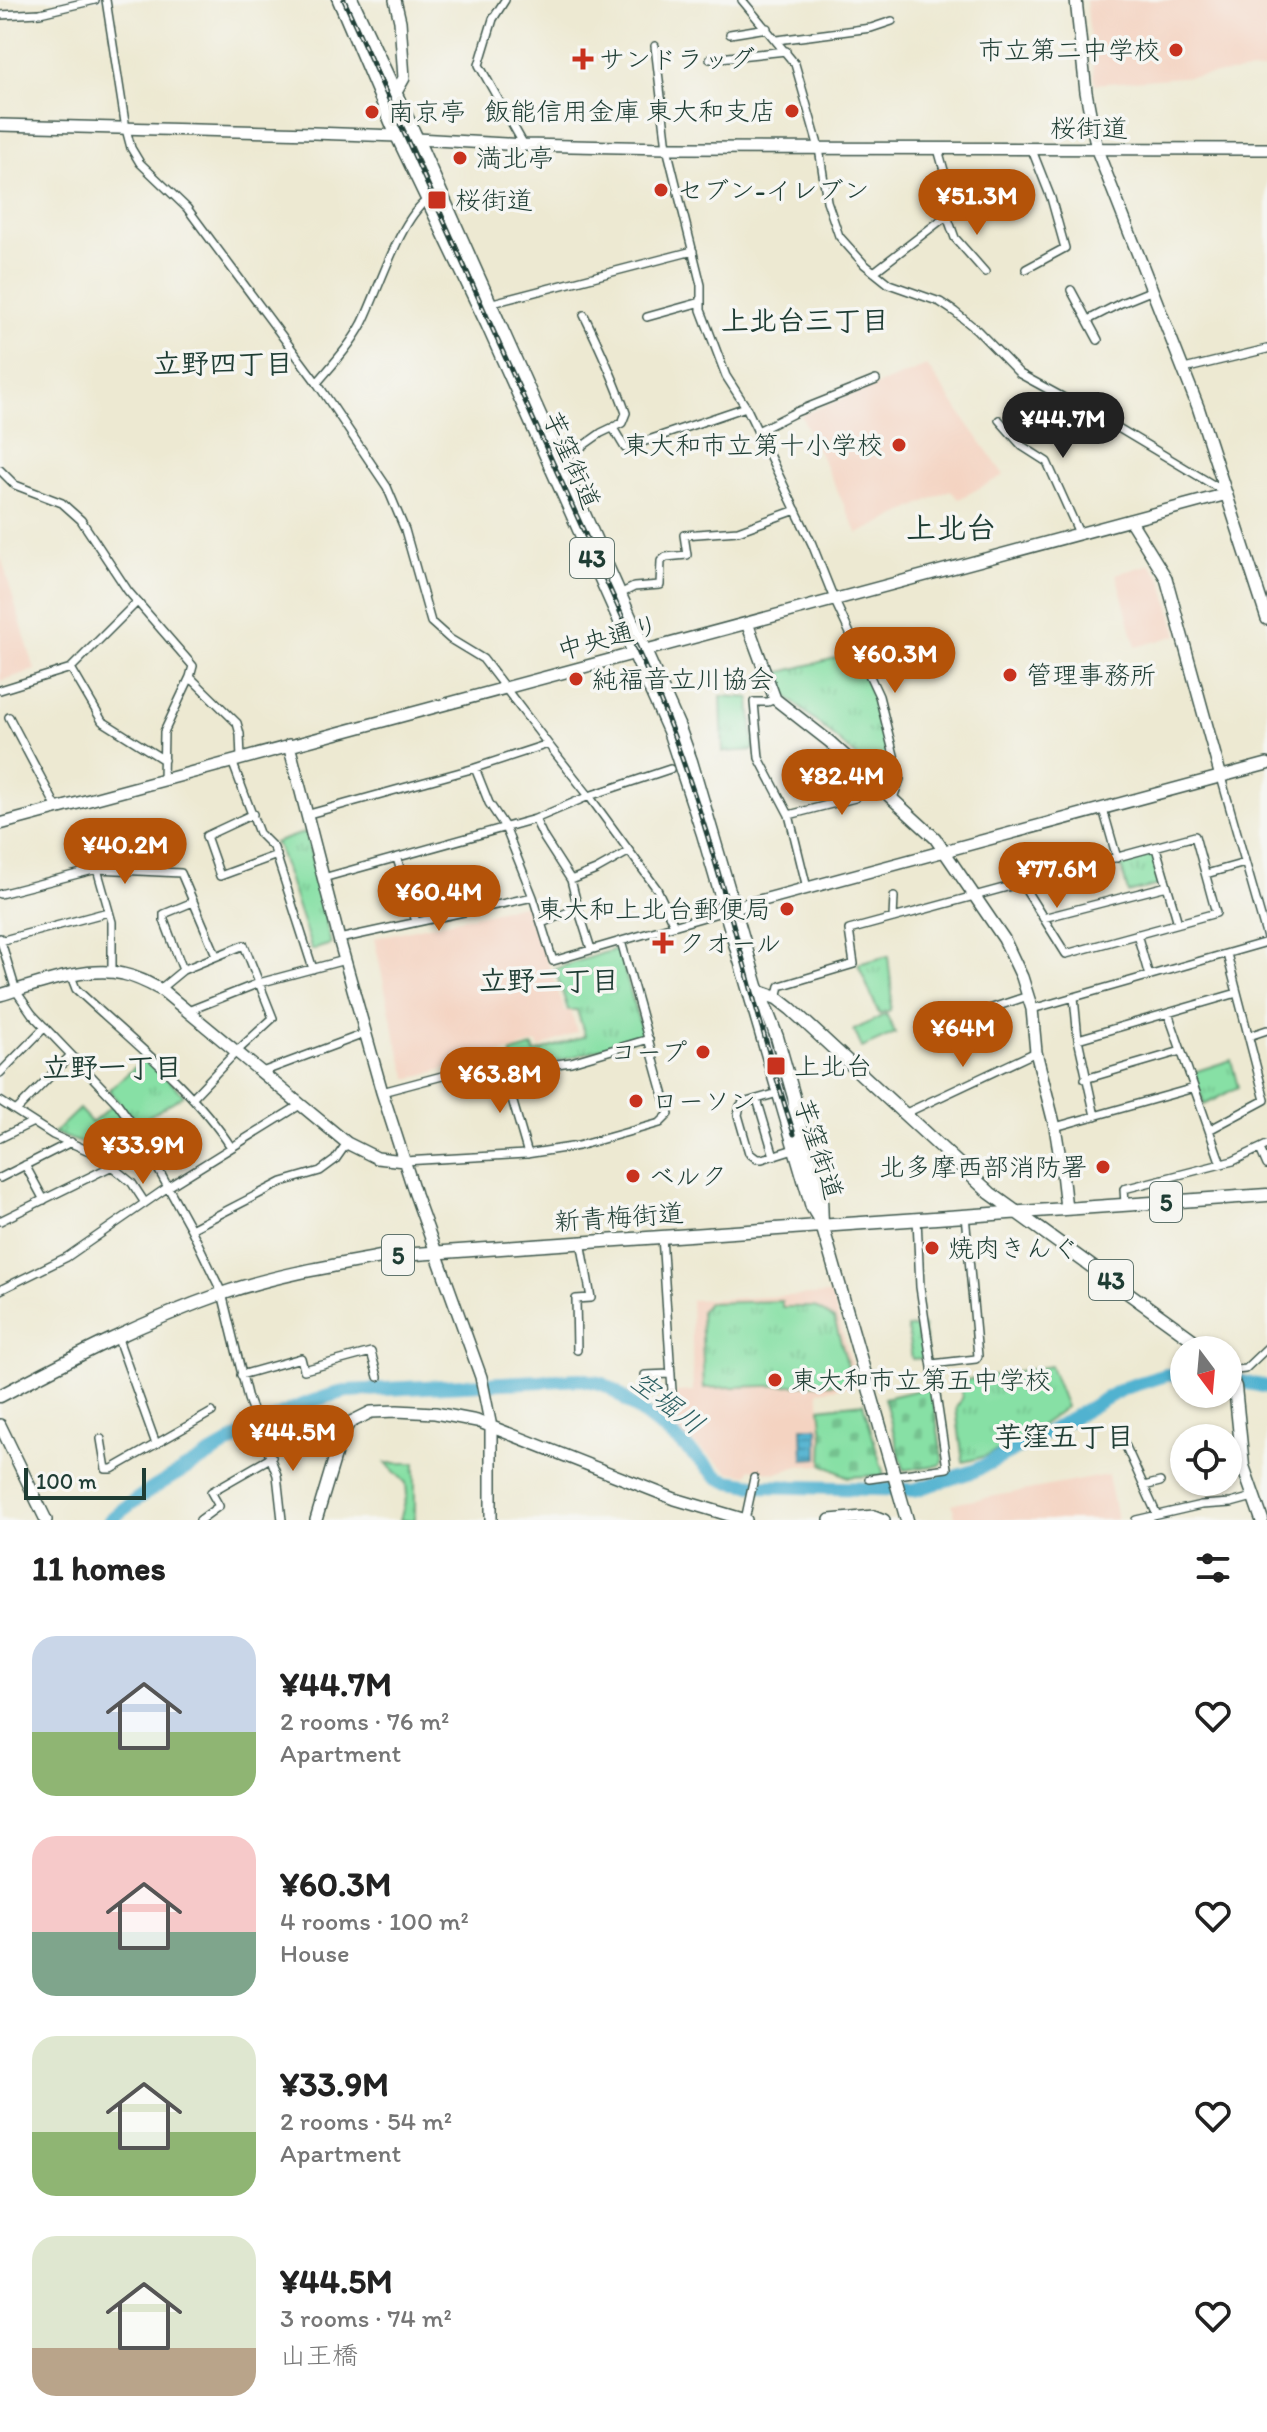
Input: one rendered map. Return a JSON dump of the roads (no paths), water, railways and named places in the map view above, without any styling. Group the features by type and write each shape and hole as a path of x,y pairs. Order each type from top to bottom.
{"main road":[{"name":"芋窪街道","path":"339,0 397,136 640,651"},
{"name":"芋窪街道","path":"352,0 620,594 730,909 755,993 778,1093 812,1207 822,1225 905,1514"},
{"name":"芋窪街道","path":"755,993 780,1048 821,1196 822,1225"},
{"name":"43","path":"755,993 777,998 987,1191 1187,1336"},
{"path":"980,1214 987,1191"},
{"name":"新青梅街道","path":"0,1396 156,1318 222,1293 331,1266 436,1251 1267,1195"},
{"path":"1237,1408 1243,1466 1260,1508"}],"street":[{"path":"0,15 40,13 95,0"},
{"path":"106,0 126,129 131,148 140,163 187,208 317,383 387,487 405,530 431,622 450,639 483,659 657,889 674,925"},
{"path":"395,0 400,21 404,78 395,94"},
{"path":"505,0 493,19 479,65 524,145"},
{"path":"742,0 786,51 799,73 819,148 827,201 839,236 874,272 889,284 940,302 977,330 1020,374 1110,423 1227,494"},
{"path":"1076,0 1097,150 1184,369 1267,619"},
{"path":"777,40 871,28 892,21"},
{"path":"730,34 767,28"},
{"path":"655,46 667,148 701,285 701,310 726,376 746,407 796,510 879,696 900,779 893,798"},
{"path":"710,59 786,51"},
{"name":"桜街道","path":"0,125 397,136 524,145 667,148 1267,149"},
{"path":"874,272 947,216 956,213 938,149"},
{"path":"1026,269 1065,248 1051,198 1032,150"},
{"path":"317,383 361,326 406,225 416,208 428,199"},
{"path":"947,216 955,238 985,272"},
{"path":"489,304 693,251"},
{"path":"1071,290 1098,340"},
{"path":"1088,320 1153,290"},
{"path":"647,317 701,302"},
{"path":"560,462 601,433 622,423 626,413 612,370 604,362 584,315"},
{"path":"1184,369 1267,349"},
{"path":"758,431 876,380"},
{"path":"613,428 625,448 746,407"},
{"path":"999,420 1022,446 1047,462 1079,533"},
{"path":"0,470 15,485 62,503 81,520 137,602 193,666 164,732 163,780"},
{"name":"中央通り","path":"0,824 1227,494"},
{"path":"620,594 634,587 660,585 661,561 666,557 687,555 684,535 738,531 796,510"},
{"path":"1032,1009 1267,940 1166,578 1130,520"},
{"path":"0,690 71,668 137,602"},
{"path":"747,623 775,699 830,742 935,838 1004,939 1022,977 1032,1009 1036,1052 1055,1127 1066,1208"},
{"path":"71,668 102,721 164,760"},
{"path":"190,677 237,723 240,734 236,760 259,833 277,855 313,969"},
{"path":"775,699 754,702 759,758 789,815 807,888"},
{"path":"9,717 57,808"},
{"path":"309,814 475,768 548,744"},
{"path":"289,745 364,1034 404,1161 479,1371 491,1427 491,1520"},
{"path":"475,768 489,803 505,827 533,897 553,961 730,909 1267,764"},
{"path":"323,878 535,819 589,796 670,769"},
{"path":"789,815 855,798 873,780"},
{"path":"1103,809 1117,858"},
{"path":"253,814 206,836 220,876 277,855"},
{"path":"535,819 571,880 591,949"},
{"path":"777,998 780,986 854,964 849,930 1195,836 1216,913 1066,954 1022,884"},
{"path":"1156,848 1178,923"},
{"path":"571,880 628,852"},
{"path":"397,858 416,922"},
{"path":"1206,874 1245,863"},
{"path":"0,894 97,869 181,873 216,955"},
{"path":"97,869 112,922 112,973"},
{"path":"1043,918 1167,886"},
{"path":"339,939 533,897"},
{"path":"893,918 894,897"},
{"path":"183,970 164,914 193,902"},
{"path":"542,923 578,908"},
{"path":"108,912 0,940 16,991 32,1014 118,1104 136,1129 191,1229 222,1293 253,1415 277,1475 282,1520"},
{"path":"1137,934 1149,976"},
{"path":"0,995 71,976 112,973 142,979 188,1011 347,1143 377,1158 404,1161 528,1154 597,1141 660,1123 666,1118 669,1108 621,941"},
{"path":"160,989 183,970 244,945 273,1018 192,1098"},
{"path":"1209,1130 1265,1100 1227,954"},
{"path":"188,1011 259,983 345,960"},
{"path":"71,976 76,989 192,1098 231,1147"},
{"path":"1078,1039 1237,993"},
{"path":"920,1032 1028,996"},
{"path":"1074,997 1085,1079 1095,1116"},
{"path":"1168,1013 1221,1164"},
{"path":"0,1073 45,1027"},
{"path":"1249,1036 1267,1030"},
{"path":"261,1072 364,1034"},
{"path":"382,1092 444,1074 550,1066 649,1039"},
{"path":"1085,1079 1181,1051"},
{"path":"904,1114 1036,1052"},
{"path":"16,1111 71,1055"},
{"path":"503,1068 528,1154"},
{"path":"1055,1127 1194,1088"},
{"path":"778,1093 740,1106 738,1115 752,1157 762,1159 795,1150 802,1131"},
{"path":"757,1099 774,1156"},
{"path":"0,1101 31,1123 98,1155 132,1183 145,1203"},
{"path":"1,1287 67,1257 168,1187 300,1105"},
{"path":"0,1138 31,1123"},
{"path":"0,1178 71,1142"},
{"path":"191,1229 282,1182 320,1171 335,1160 347,1143"},
{"path":"1125,1204 1124,1189 1221,1164 1263,1147 1267,1165"},
{"path":"25,1165 44,1200"},
{"path":"0,1221 112,1166"},
{"path":"932,1364 976,1359 978,1356 965,1215"},
{"path":"869,1479 896,1480 947,1468 920,1287 917,1218"},
{"path":"662,1236 672,1391"},
{"path":"577,1350 576,1299 591,1298 581,1241"},
{"path":"117,1336 156,1444"},
{"path":"1242,1369 1267,1348"},
{"path":"241,1375 301,1358 304,1370 371,1352 378,1377"},
{"path":"645,1375 671,1374"},
{"path":"316,1520 340,1440 349,1423 371,1412 417,1411 477,1421 675,1499 745,1520 754,1478"},
{"path":"101,1439 106,1469 112,1469 212,1412"},
{"path":"0,1425 46,1520"},
{"path":"1122,1438 1157,1515"},
{"path":"200,1520 219,1506 211,1492 272,1457"},
{"path":"1144,1486 1160,1482"},
{"path":"1136,1520 1157,1515 1260,1508"},
{"path":"830,1520 874,1516 884,1520"}],"water":[{"path":"802,1427 818,1427 818,1458 803,1459"}],"waterway":[{"name":"空堀川","path":"110,1520 155,1487 255,1428 307,1403 347,1391 581,1379 612,1389 718,1477 727,1481 759,1486 914,1490 974,1471 1124,1388 1170,1375"},
{"name":"空堀川","path":"1242,1382 1267,1387"}],"railway":[{"path":"344,0 660,700 715,861 794,1134"}],"place":[{"name":"市立第二中学校","path":"1176,50"},
{"name":"サンドラッグ","path":"583,59"},
{"name":"飯能信用金庫 東大和支店","path":"792,111"},
{"name":"南京亭","path":"372,112"},
{"name":"満北亭","path":"460,158"},
{"name":"セブン-イレブン","path":"661,190"},
{"name":"桜街道","path":"437,200"},
{"name":"東大和市立第十小学校","path":"899,445"},
{"name":"管理事務所","path":"1010,675"},
{"name":"純福音立川協会","path":"576,679"},
{"name":"東大和上北台郵便局","path":"787,909"},
{"name":"クオール","path":"663,943"},
{"name":"コープ","path":"703,1052"},
{"name":"上北台","path":"776,1066"},
{"name":"ローソン","path":"636,1101"},
{"name":"北多摩西部消防署","path":"1103,1167"},
{"name":"ベルク","path":"633,1176"},
{"name":"焼肉きんぐ","path":"932,1248"},
{"name":"東大和市立第五中学校","path":"775,1380"}],"district":[{"name":"上北台三丁目","path":"805,320"},
{"name":"立野四丁目","path":"223,363"},
{"name":"上北台","path":"951,527"},
{"name":"立野二丁目","path":"549,980"},
{"name":"立野一丁目","path":"112,1067"},
{"name":"芋窪五丁目","path":"1064,1436"}]}
